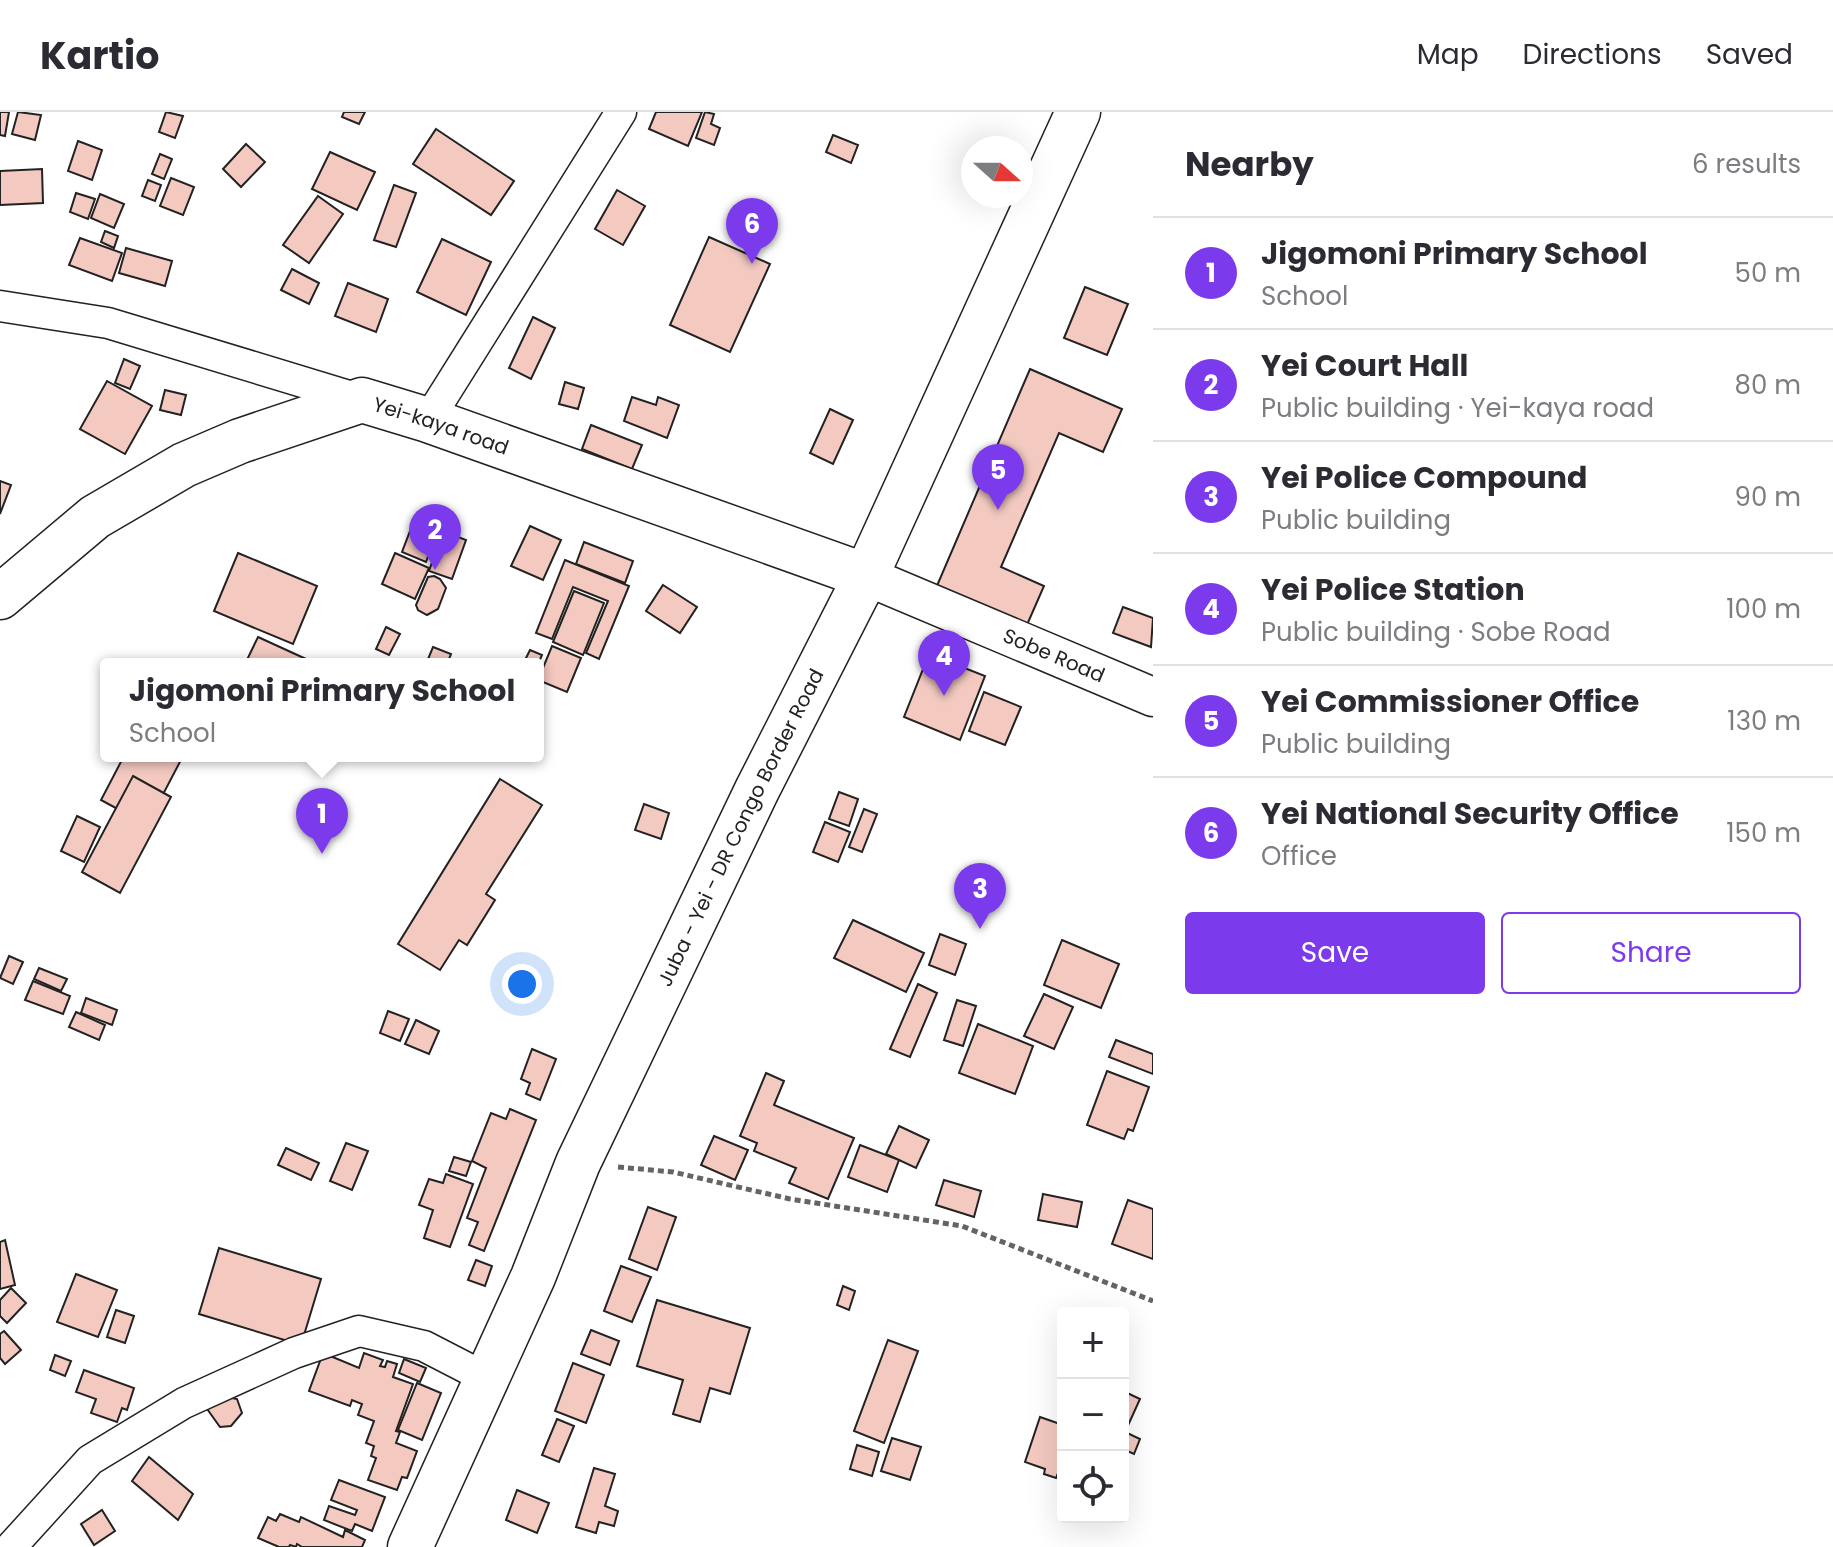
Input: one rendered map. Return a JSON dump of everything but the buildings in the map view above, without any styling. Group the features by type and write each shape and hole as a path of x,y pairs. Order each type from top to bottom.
{"main road":[{"name":"Juba - Yei - DR Congo Border Road","path":"410,1547 533,1277 578,1163 757,790 866,576 1078,112"},
{"name":"Yei-kaya road","path":"0,597 95,517 184,465 240,441 362,400 428,420 866,576"}],"street":[{"path":"428,420 621,112"},
{"path":"0,306 108,323 362,400"},
{"name":"Sobe Road","path":"866,576 1153,697"},
{"path":"11,1547 90,1460 184,1403 294,1353 359,1331 424,1346 486,1378"}],"path":[{"path":"578,1163 673,1172 790,1199 962,1226 1153,1301"}],"place":[{"name":"Yei National Security Office","path":"752,264"},
{"name":"Yei Commissioner Office","path":"998,510"},
{"name":"Yei Court Hall","path":"435,570"},
{"name":"Yei Police Station","path":"944,696"},
{"name":"Jigomoni Primary School","path":"322,854"},
{"name":"Yei Police Compound","path":"980,929"}]}
